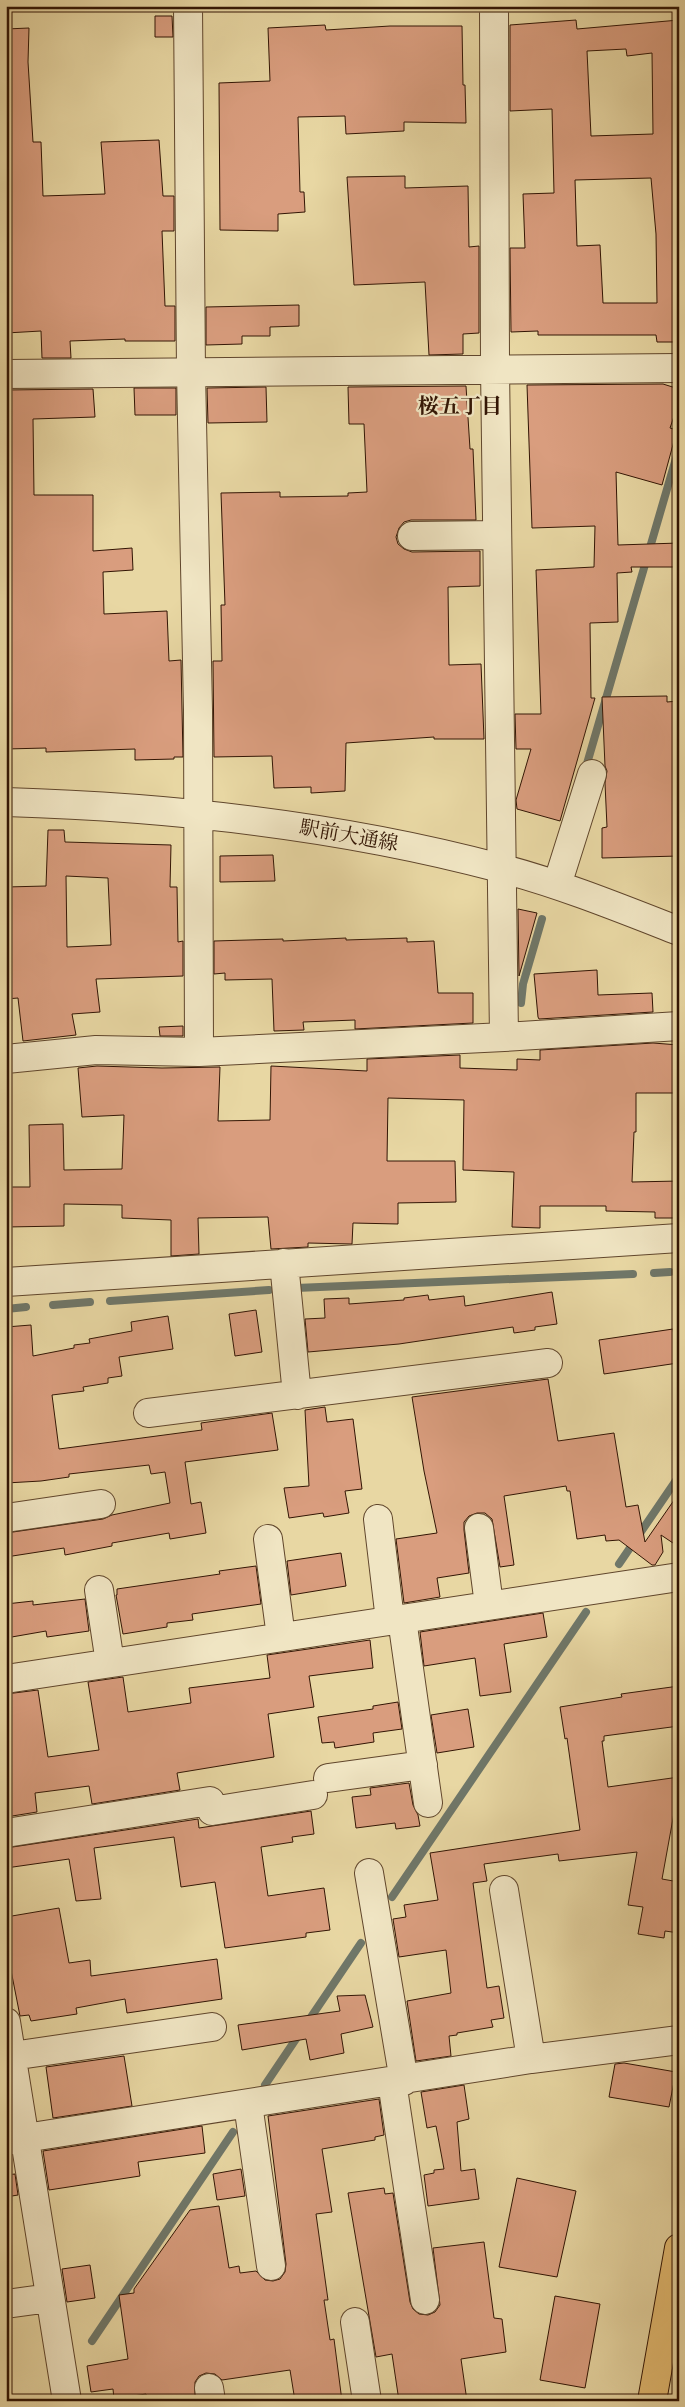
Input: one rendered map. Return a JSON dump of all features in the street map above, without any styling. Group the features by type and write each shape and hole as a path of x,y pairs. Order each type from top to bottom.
{"highway":[{"path":"652,2401 679,2248"}],"street":[{"path":"188,6 191,372 198,710 199,1052"},
{"path":"494,6 495,368 504,1037"},
{"path":"6,374 495,368 679,368"},
{"path":"412,536 497,535"},
{"path":"558,886 592,774"},
{"name":"駅前大通線","path":"6,802 197,813 376,838 501,868 558,886 679,931"},
{"path":"6,1059 96,1050 199,1052 504,1037 679,1026"},
{"path":"6,1282 679,1238"},
{"path":"284,1263 297,1395"},
{"path":"148,1413 548,1363"},
{"path":"6,1518 101,1504"},
{"path":"378,1519 423,1765 428,1803"},
{"path":"479,1528 489,1605"},
{"path":"268,1539 281,1637"},
{"path":"6,1679 679,1576"},
{"path":"99,1590 110,1663"},
{"path":"6,1833 210,1800 212,1811 423,1765"},
{"path":"369,1872 398,2081 425,2300"},
{"path":"504,1890 531,2059"},
{"path":"6,2022 12,2056 16,2140 50,2298 67,2401"},
{"path":"12,2056 212,2027"},
{"path":"16,2140 531,2059 679,2040"},
{"path":"248,2104 271,2266"},
{"path":"6,2304 50,2298"},
{"path":"355,2322 367,2401"}],"building":[{"path":"155,16 172,16 173,37 155,37"},
{"path":"576,20 577,29 679,20 679,342 657,342 656,335 538,335 538,331 511,332 510,248 525,248 523,194 554,193 552,109 510,111 510,25","holes":["626,49 627,56 652,53 653,134 591,136 587,51","651,178 656,234 657,303 603,303 600,245 577,246 575,180"]},
{"path":"325,25 326,30 390,26 462,26 466,123 404,122 404,131 346,134 345,116 298,117 300,192 304,192 305,212 278,214 278,231 220,230 219,83 270,81 268,28"},
{"path":"29,28 28,62 33,142 41,142 43,196 105,194 101,142 159,140 163,196 174,196 174,231 162,231 165,306 175,306 175,341 125,341 125,339 70,341 71,358 42,358 41,331 6,333 6,29"},
{"path":"405,176 405,188 468,186 469,247 479,246 479,333 463,334 463,354 429,355 425,282 354,285 347,177"},
{"path":"299,305 299,326 270,327 270,336 242,336 242,344 206,345 206,307"},
{"path":"663,384 679,389 679,402 670,428 677,430 662,485 616,472 618,545 679,543 679,567 631,567 632,572 617,573 618,622 590,623 591,698 595,698 560,821 517,809 516,800 531,749 516,749 515,714 541,714 536,570 594,567 595,526 532,528 527,385"},
{"path":"466,386 470,449 473,449 476,520 411,520 404,522 399,528 396,537 398,544 412,552 480,551 480,586 448,587 449,665 481,664 484,739 434,739 434,737 346,743 345,791 311,793 311,787 274,788 272,756 214,757 213,661 222,661 221,605 225,605 221,493 280,492 280,497 348,496 348,493 367,492 364,424 349,424 348,387"},
{"path":"266,387 267,422 208,423 207,388"},
{"path":"134,388 176,388 176,415 135,415"},
{"path":"93,389 95,417 33,419 34,495 93,495 93,551 132,548 133,570 103,572 104,614 167,611 169,661 181,660 183,757 135,760 135,749 46,752 46,748 6,749 6,390"},
{"path":"667,696 667,702 679,701 679,856 602,858 602,828 607,827 605,783 607,771 605,766 602,697"},
{"path":"48,830 64,830 65,842 171,845 170,887 177,887 178,942 183,941 183,976 96,979 100,1012 72,1014 76,1035 23,1041 18,998 6,999 6,887 46,886","holes":["66,876 108,878 111,945 67,947"]},
{"path":"273,855 275,881 220,882 220,856"},
{"path":"518,909 537,913 519,976"},
{"path":"346,938 346,940 407,938 407,942 434,941 438,993 473,993 473,1023 355,1029 355,1020 303,1022 304,1030 274,1031 272,979 225,980 225,973 214,974 214,941 283,939 283,941"},
{"path":"597,970 598,995 652,993 653,1012 539,1019 534,974"},
{"path":"183,1026 183,1036 160,1036 159,1027"},
{"path":"653,1043 679,1045 679,1093 636,1093 636,1132 634,1132 632,1182 679,1181 679,1218 655,1218 655,1212 606,1211 606,1206 540,1206 540,1228 512,1227 514,1172 463,1170 464,1100 388,1098 387,1161 455,1161 456,1202 398,1203 398,1224 353,1223 352,1244 308,1243 308,1247 271,1249 268,1217 198,1218 199,1254 171,1256 171,1220 122,1218 122,1205 64,1204 64,1226 6,1227 6,1187 30,1187 29,1125 63,1124 64,1170 122,1169 124,1115 82,1117 78,1068 97,1066 220,1067 218,1121 270,1120 271,1066 367,1071 367,1059 460,1055 460,1068 517,1070 517,1059 540,1060 540,1050"},
{"path":"552,1292 557,1324 535,1327 535,1330 514,1333 513,1327 399,1344 308,1352 305,1319 325,1318 324,1299 349,1298 349,1304 404,1300 404,1298 428,1295 429,1300 464,1296 465,1306"},
{"path":"256,1310 262,1352 235,1356 229,1314"},
{"path":"168,1316 173,1349 119,1357 122,1376 108,1378 108,1383 83,1387 84,1391 52,1395 59,1449 202,1430 201,1423 272,1413 278,1450 185,1462 191,1504 201,1502 206,1533 170,1539 169,1533 112,1543 112,1546 65,1555 64,1548 6,1557 6,1533 103,1519 112,1515 170,1503 165,1472 151,1474 149,1465 69,1474 69,1477 41,1481 6,1483 6,1327 31,1325 33,1356 74,1348 74,1345 90,1343 89,1339 132,1331 131,1322"},
{"path":"673,1329 678,1363 604,1374 599,1340"},
{"path":"548,1379 558,1441 614,1433 626,1507 638,1505 645,1542 679,1493 679,1547 661,1535 663,1552 655,1565 652,1565 619,1540 606,1541 605,1535 577,1539 570,1491 567,1491 566,1486 504,1496 514,1565 500,1567 492,1519 485,1513 477,1513 469,1516 464,1522 469,1573 437,1578 440,1597 404,1603 396,1539 437,1533 424,1471 412,1397"},
{"path":"325,1407 327,1422 353,1419 362,1489 345,1491 349,1513 324,1517 323,1513 289,1518 284,1488 309,1486 305,1410"},
{"path":"341,1553 346,1586 291,1595 287,1561"},
{"path":"256,1566 261,1604 192,1614 193,1620 167,1623 167,1627 123,1634 116,1595 117,1589 220,1574 219,1571"},
{"path":"85,1599 89,1631 47,1637 46,1631 6,1638 6,1604 33,1601 33,1605"},
{"path":"543,1613 547,1637 504,1644 511,1692 480,1696 475,1658 424,1666 420,1632"},
{"path":"370,1640 373,1668 309,1676 314,1707 268,1714 274,1757 177,1773 180,1790 92,1804 89,1786 35,1793 37,1812 6,1817 6,1694 38,1690 48,1757 99,1750 88,1682 123,1677 128,1712 191,1703 189,1688 270,1678 267,1655"},
{"path":"679,1686 679,1726 604,1736 604,1741 602,1741 608,1787 679,1777 679,1802 676,1802 662,1879 679,1882 679,1933 665,1931 664,1938 638,1934 643,1907 628,1905 637,1852 559,1861 558,1854 484,1864 487,1881 473,1883 487,1988 499,1986 504,2018 491,2020 493,2027 449,2036 451,2056 416,2061 407,2001 451,1993 446,1950 399,1957 393,1919 406,1917 404,1905 438,1900 430,1853 580,1830 567,1738 565,1739 560,1707 622,1697 621,1694"},
{"path":"398,1702 402,1729 373,1733 374,1742 335,1748 334,1742 322,1743 318,1717 373,1709 373,1706"},
{"path":"468,1709 474,1747 437,1753 431,1715"},
{"path":"409,1783 413,1805 418,1815 420,1826 396,1829 395,1823 356,1828 352,1797 371,1795 370,1788"},
{"path":"311,1811 314,1834 292,1837 293,1842 261,1847 268,1896 324,1888 330,1930 306,1933 306,1937 225,1948 215,1882 181,1887 174,1837 94,1848 101,1899 76,1901 69,1859 6,1868 6,1848 198,1819 199,1828"},
{"path":"59,1908 69,1963 90,1960 91,1976 217,1959 222,1999 127,2013 125,1999 76,2008 77,2014 31,2021 29,2015 20,2016 6,1945 6,1917"},
{"path":"365,1995 373,2027 341,2034 344,2053 310,2060 306,2039 242,2050 238,2025 340,2011 337,1996"},
{"path":"124,2056 132,2106 53,2118 46,2067"},
{"path":"624,2063 676,2072 669,2107 609,2097 615,2064"},
{"path":"464,2085 469,2119 457,2122 461,2171 475,2169 479,2199 428,2206 424,2175 434,2173 434,2170 444,2169 436,2126 427,2128 421,2092"},
{"path":"379,2099 384,2135 375,2137 375,2140 322,2149 332,2212 316,2214 328,2300 324,2300 330,2340 334,2339 342,2401 295,2401 290,2370 222,2380 215,2374 206,2373 199,2376 195,2382 195,2399 192,2401 147,2401 146,2394 114,2399 113,2389 91,2392 87,2366 128,2359 119,2295 134,2293 134,2289 190,2210 219,2206 229,2268 239,2266 240,2273 256,2271 265,2280 273,2281 280,2279 285,2272 286,2264 268,2116"},
{"path":"202,2126 205,2153 138,2162 140,2176 49,2190 43,2151"},
{"path":"241,2169 245,2196 217,2200 213,2174"},
{"path":"15,2174 18,2195 6,2197 6,2175"},
{"path":"517,2178 576,2191 557,2277 499,2267"},
{"path":"384,2188 385,2194 393,2193 410,2302 413,2309 419,2314 428,2315 435,2312 440,2305 433,2248 484,2242 494,2318 502,2319 506,2352 461,2359 467,2401 399,2401 392,2354 376,2357 348,2193"},
{"path":"90,2265 95,2298 67,2302 62,2269"},
{"path":"555,2296 600,2304 585,2388 540,2380"}],"waterway":[{"path":"586,767 679,448"},
{"path":"521,1003 523,984 542,919"},
{"path":"654,1273 670,1272"},
{"path":"296,1288 633,1274"},
{"path":"110,1301 269,1290"},
{"path":"53,1305 90,1302"},
{"path":"6,1309 26,1307"},
{"path":"619,1564 679,1476"},
{"path":"392,1897 586,1612"},
{"path":"307,2023 361,1943"},
{"path":"265,2085 300,2033"},
{"path":"92,2341 233,2132"}],"district":[{"name":"桜五丁目","path":"460,406"}]}
